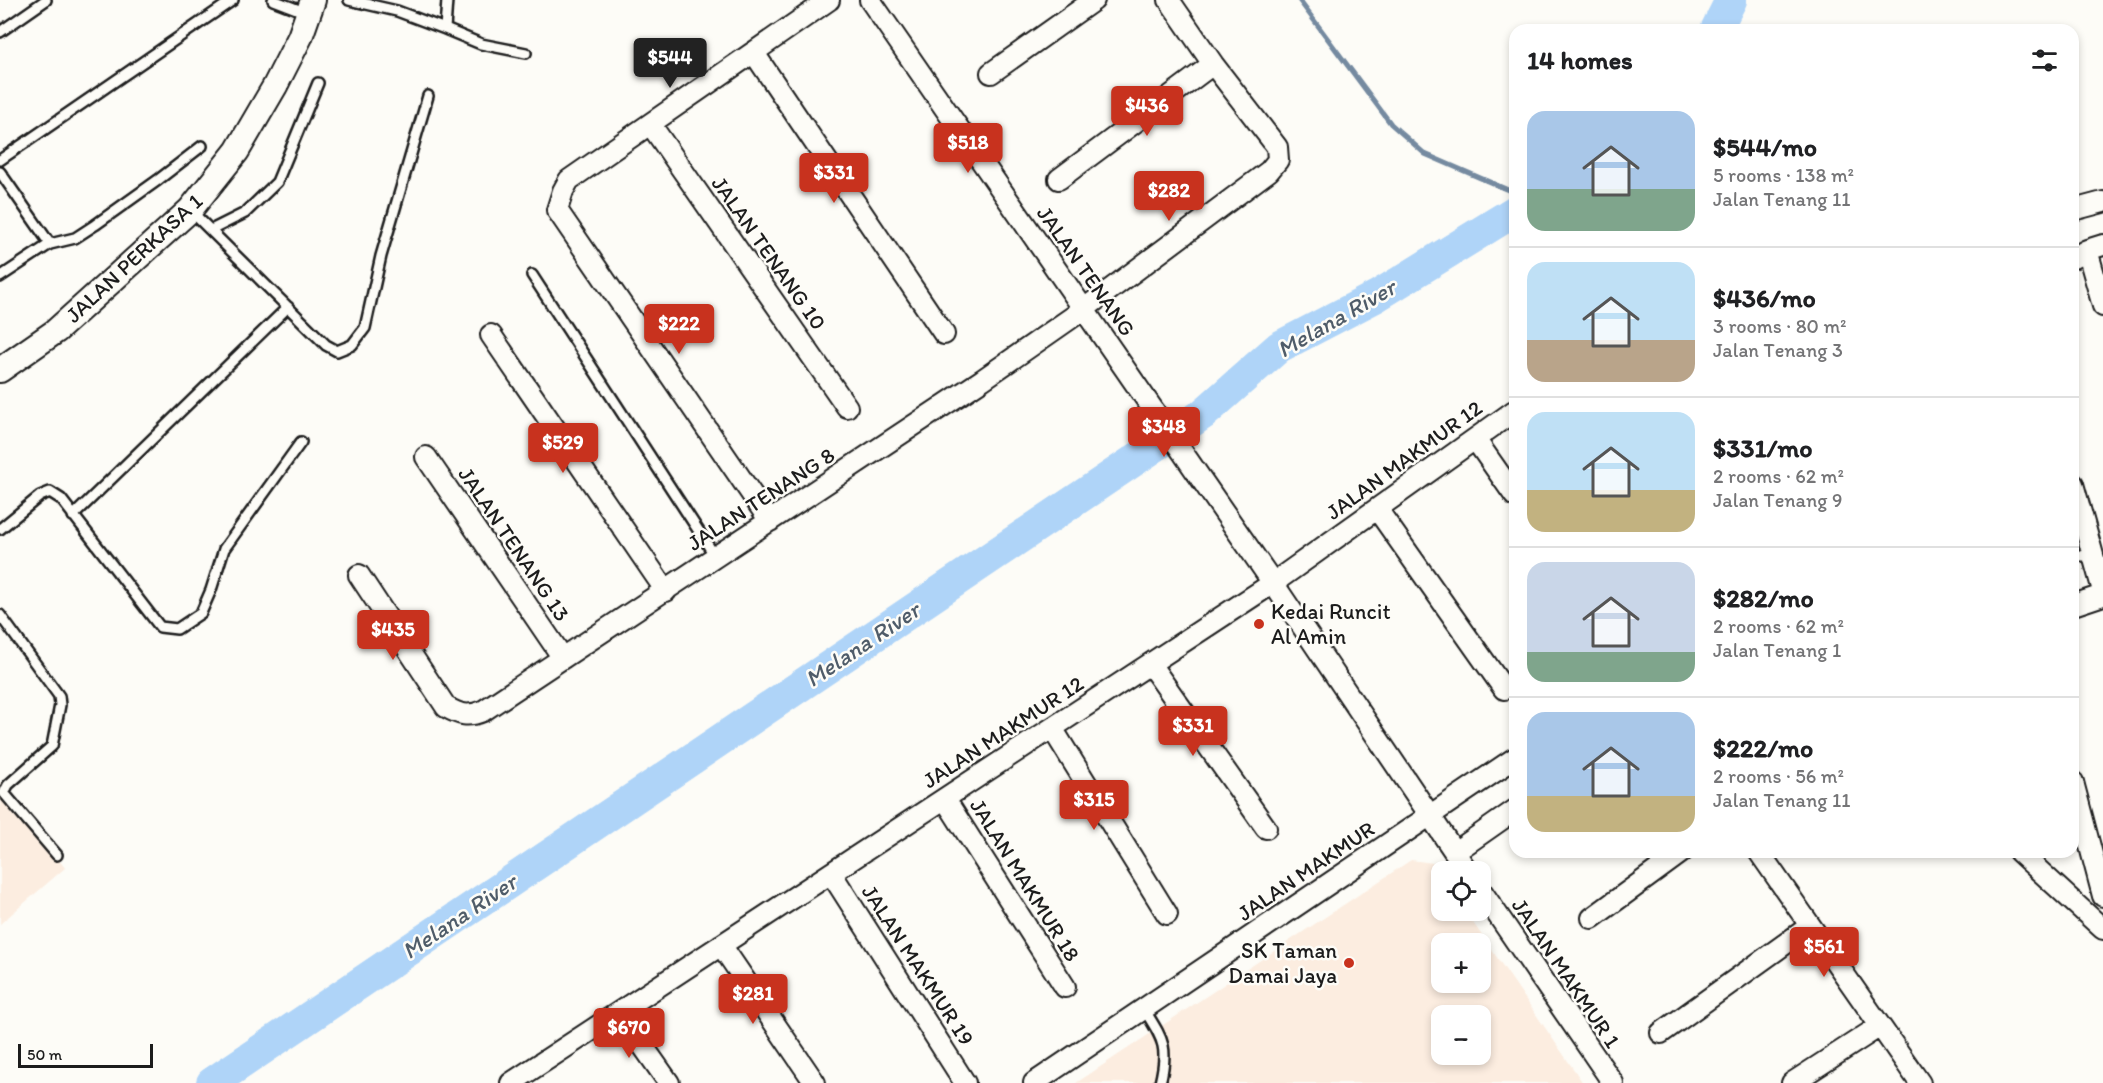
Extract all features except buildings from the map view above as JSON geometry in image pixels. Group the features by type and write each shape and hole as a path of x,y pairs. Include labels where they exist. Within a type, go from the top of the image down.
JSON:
{"street":[{"path":"770,521 557,210 569,180 830,0"},
{"name":"JALAN TENANG","path":"870,0 1268,576 1430,816"},
{"path":"991,73 1094,0"},
{"path":"1059,179 1213,64 1168,0"},
{"name":"JALAN PERKASA 1","path":"0,370 56,331 190,210 237,151 300,38 310,7"},
{"path":"754,53 945,334"},
{"name":"JALAN TENANG 8","path":"360,575 446,707 458,714 470,716 483,711 917,424 1084,309 1269,171 1278,160 1277,147 1213,64"},
{"name":"JALAN TENANG 10","path":"651,125 847,407"},
{"path":"2079,208 2103,202"},
{"path":"2088,251 2103,306"},
{"path":"491,335 666,591"},
{"name":"JALAN MAKMUR 12","path":"517,1081 1150,664 1268,576 1377,509 1509,415"},
{"path":"1475,439 1509,487"},
{"name":"JALAN TENANG 13","path":"426,457 563,657"},
{"path":"2079,506 2103,593 2079,603"},
{"path":"1377,509 1504,689"},
{"path":"1150,664 1266,828"},
{"path":"1052,728 1167,914"},
{"name":"JALAN MAKMUR","path":"1034,1083 1509,762"},
{"name":"JALAN MAKMUR 18","path":"945,799 1065,987"},
{"path":"1455,852 1509,814"},
{"path":"1430,816 1461,861"},
{"path":"2079,816 2103,896"},
{"path":"1592,918 1674,858"},
{"path":"1763,858 1920,1083"},
{"path":"2026,858 2103,929"},
{"name":"JALAN MAKMUR 19","path":"831,873 965,1083"},
{"name":"JALAN MAKMUR 1","path":"1491,905 1613,1083"},
{"path":"1660,1033 1810,926"},
{"path":"721,945 815,1083"},
{"path":"619,1012 669,1083"},
{"path":"1792,1083 1880,1026"}],"lane":[{"path":"0,32 46,0"},
{"path":"0,160 233,0"},
{"path":"273,0 310,7"},
{"path":"349,0 397,11 481,44 526,53"},
{"path":"397,11 399,0"},
{"path":"445,29 447,0"},
{"path":"211,230 244,213 277,182 318,83"},
{"path":"190,210 326,345 337,351 352,345 365,328 381,256 428,96"},
{"path":"0,277 50,244 75,238 202,146"},
{"path":"0,172 50,244"},
{"path":"532,275 715,556"},
{"path":"73,516 288,307"},
{"path":"0,529 39,496 50,492 61,500 160,627 177,629 201,613 224,549 301,442"},
{"path":"2079,556 2093,556"},
{"path":"0,615 59,696 59,715 52,746 8,785 4,793 57,855"},
{"path":"1144,1009 1162,1038 1165,1062 1160,1083"}],"shaded area":[{"path":"0,782 65,868 0,924"},
{"name":"SK Taman Damai Jaya","path":"1411,860 1431,863 1431,921 1472,921 1480,933 1431,933 1431,993 1491,993 1491,949 1583,1083 1076,1083"}],"waterway":[{"path":"1299,0 1391,124 1425,154 1509,190"},
{"name":"Melana River","path":"1719,24 1731,0"},
{"name":"Melana River","path":"212,1083 1203,414 1279,347 1377,296 1509,215"}],"place":[{"name":"Kedai Runcit Al Amin","path":"1259,624"},
{"name":"SK Taman Damai Jaya","path":"1349,963"}]}
